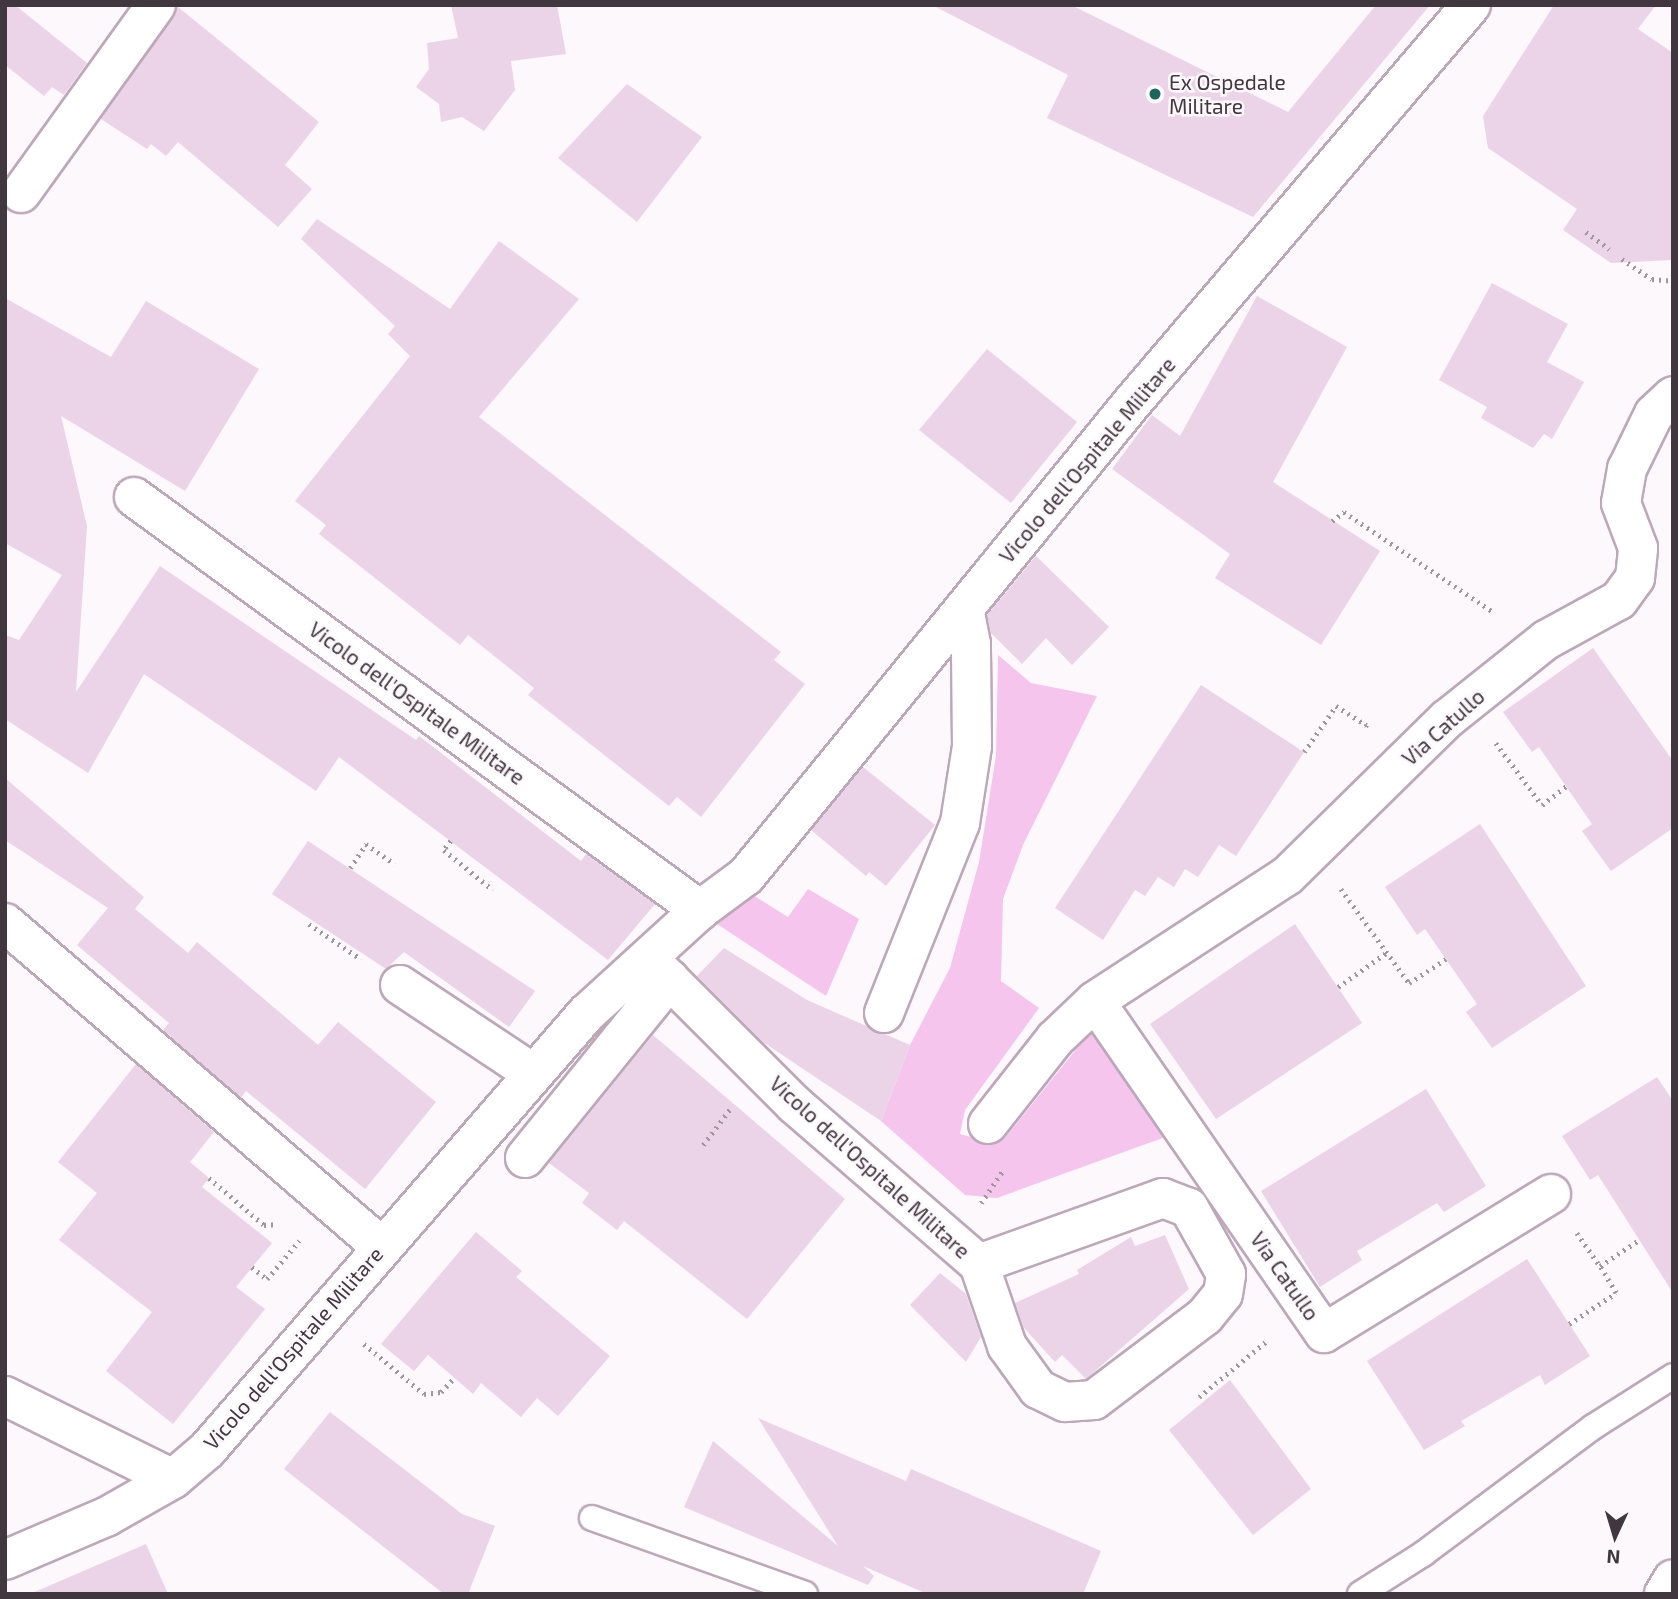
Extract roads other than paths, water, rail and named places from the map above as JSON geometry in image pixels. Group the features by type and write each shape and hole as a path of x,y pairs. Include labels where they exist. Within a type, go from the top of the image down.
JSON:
{"street":[{"path":"22,194 156,5"},
{"name":"Vicolo dell'Ospitale Militare","path":"5,1560 106,1517 173,1479 207,1450 531,1072 586,1014 660,969 700,910 746,876 964,609 1471,5"},
{"name":"Via Catullo","path":"988,1125 1055,1039 1095,1001 1287,876 1467,704 1546,640 1619,600 1635,578 1638,548 1622,503 1627,468 1654,414 1673,396"},
{"name":"Vicolo dell'Ospitale Militare","path":"134,497 700,910"},
{"path":"884,1013 960,823 972,746 971,644 964,609"},
{"path":"5,923 380,1246"},
{"path":"525,1158 660,969"},
{"name":"Vicolo dell'Ospitale Militare","path":"660,969 794,1104 979,1264 1007,1346 1038,1389 1065,1402 1094,1400 1205,1316 1223,1294 1226,1273 1189,1208 1163,1198 979,1264"},
{"path":"400,985 531,1072"},
{"name":"Via Catullo","path":"1095,1001 1324,1333 1551,1194"},
{"path":"5,1396 173,1479"},
{"path":"1664,1594 1673,1579"}],"lane":[{"path":"1360,1594 1468,1522 1593,1427 1673,1376"},
{"path":"592,1518 805,1594"}],"place":[{"name":"Ex Ospedale Militare","path":"1155,94"}]}
